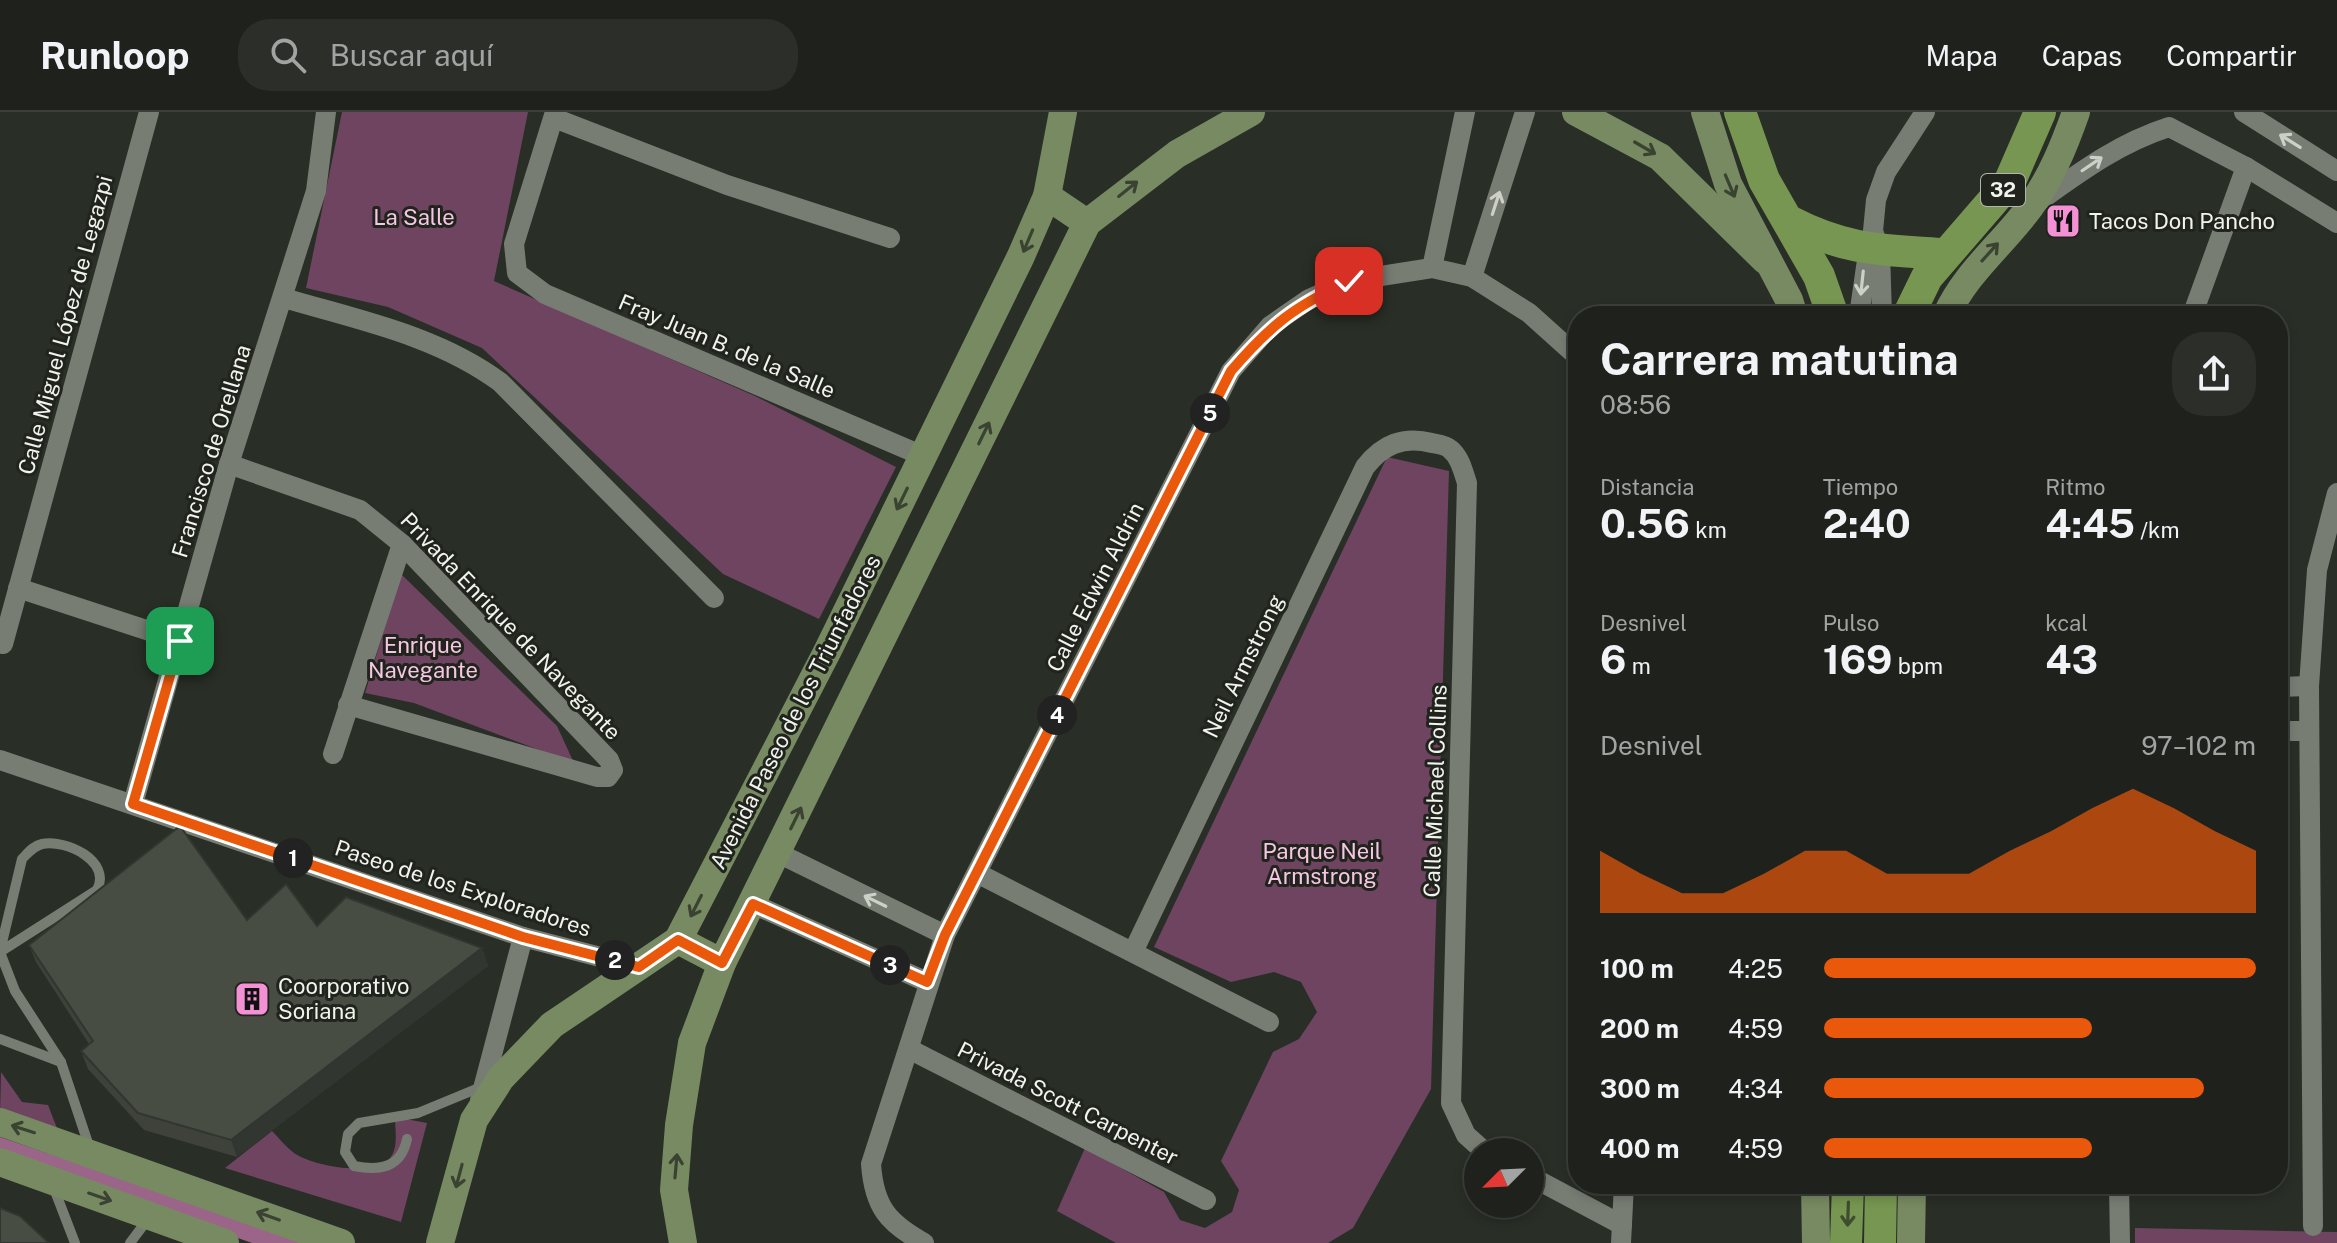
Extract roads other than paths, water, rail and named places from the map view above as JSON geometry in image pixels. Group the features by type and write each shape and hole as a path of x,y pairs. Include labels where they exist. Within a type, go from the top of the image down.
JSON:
{"main road":[{"path":"1740,112 1764,180 1819,276 1830,306"},
{"name":"32","path":"1913,306 1927,277 1944,254 2010,181 2040,112"},
{"path":"1789,221 1822,238 1944,254"},
{"path":"1846,1243 1848,1194"},
{"path":"1880,1243 1881,1194"}],"street":[{"name":"Calle Miguel López de Legazpi","path":"3,644 149,112"},
{"name":"Francisco de Orellana","path":"133,804 229,464 316,191 326,112"},
{"name":"Avenida Paseo de los Triunfadores","path":"440,1243 474,1120 501,1078 552,1025 678,940 828,650 1021,256 1047,196 1063,112"},
{"name":"Avenida Paseo de los Triunfadores","path":"683,1243 674,1190 679,1125 692,1043 722,963 1087,223 1134,183 1177,154 1251,112"},
{"path":"1432,268 1465,112"},
{"path":"1525,112 1462,275 1529,313 1568,348"},
{"path":"1576,112 1600,122 1660,157 1765,260"},
{"path":"1705,112 1728,184 1791,306"},
{"path":"1861,306 1880,185 1925,112"},
{"path":"1952,306 1972,272 2028,209 2063,150 2076,112"},
{"path":"2244,112 2337,171"},
{"path":"554,115 727,185 890,238"},
{"name":"Fray Juan B. de la Salle","path":"554,115 514,244 517,273 545,294 923,456"},
{"path":"2028,209 2100,158 2167,120 2337,223"},
{"path":"2196,306 2246,167"},
{"path":"1047,196 1087,223"},
{"path":"1873,244 1881,306"},
{"name":"Calle Edwin Aldrin","path":"924,1243 898,1228 877,1199 871,1164 909,1049 927,982 945,935 1231,371 1270,326 1309,299 1349,281 1432,268 1462,275"},
{"path":"284,298 437,344 470,360 500,382 714,598"},
{"name":"Neil Armstrong","path":"1134,950 1365,467 1377,451 1392,443 1427,442"},
{"name":"Calle Michael Collins","path":"1427,442 1449,447 1460,462 1467,483 1451,1103 1469,1138"},
{"name":"Privada Enrique de Navegante","path":"229,464 360,510 402,544 609,760 613,770 608,777 348,705"},
{"path":"2313,1226 2309,686 2317,570 2337,493"},
{"path":"333,754 402,544"},
{"path":"18,588 180,641"},
{"path":"2288,687 2309,686"},
{"path":"2288,731 2308,731"},
{"name":"Paseo de los Exploradores","path":"0,760 523,937 639,967"},
{"path":"778,853 945,935"},
{"path":"977,873 1134,950 1269,1022"},
{"path":"753,904 927,982"},
{"path":"474,1120 523,937"},
{"path":"678,940 722,963"},
{"name":"Privada Scott Carpenter","path":"909,1049 1206,1200"},
{"path":"0,1122 90,1151 341,1243"},
{"path":"0,1162 225,1243"},
{"path":"1544,1185 1622,1234 1624,1194"},
{"path":"1815,1194 1816,1243"},
{"path":"1911,1243 1912,1194"},
{"path":"2119,1194 2120,1243"}],"lane":[{"path":"0,952 97,890 102,880 102,869 93,859 56,845 43,844 33,848 22,859 0,952 15,991 61,1062 90,1151"},
{"path":"0,1039 61,1062"},
{"path":"407,1139 404,1154 391,1165 377,1170 354,1166 345,1152 348,1134 359,1123 418,1113 483,1086"},
{"path":"52,1180 64,1223 75,1243"},
{"path":"130,1243 151,1215"}],"place":[{"name":"Tacos Don Pancho","path":"2063,221"},
{"name":"Coorporativo Soriana","path":"252,999"}],"park label":[{"name":"La Salle","path":"414,217"},
{"name":"Enrique Navegante","path":"423,658"},
{"name":"Parque Neil Armstrong","path":"1322,864"}]}
